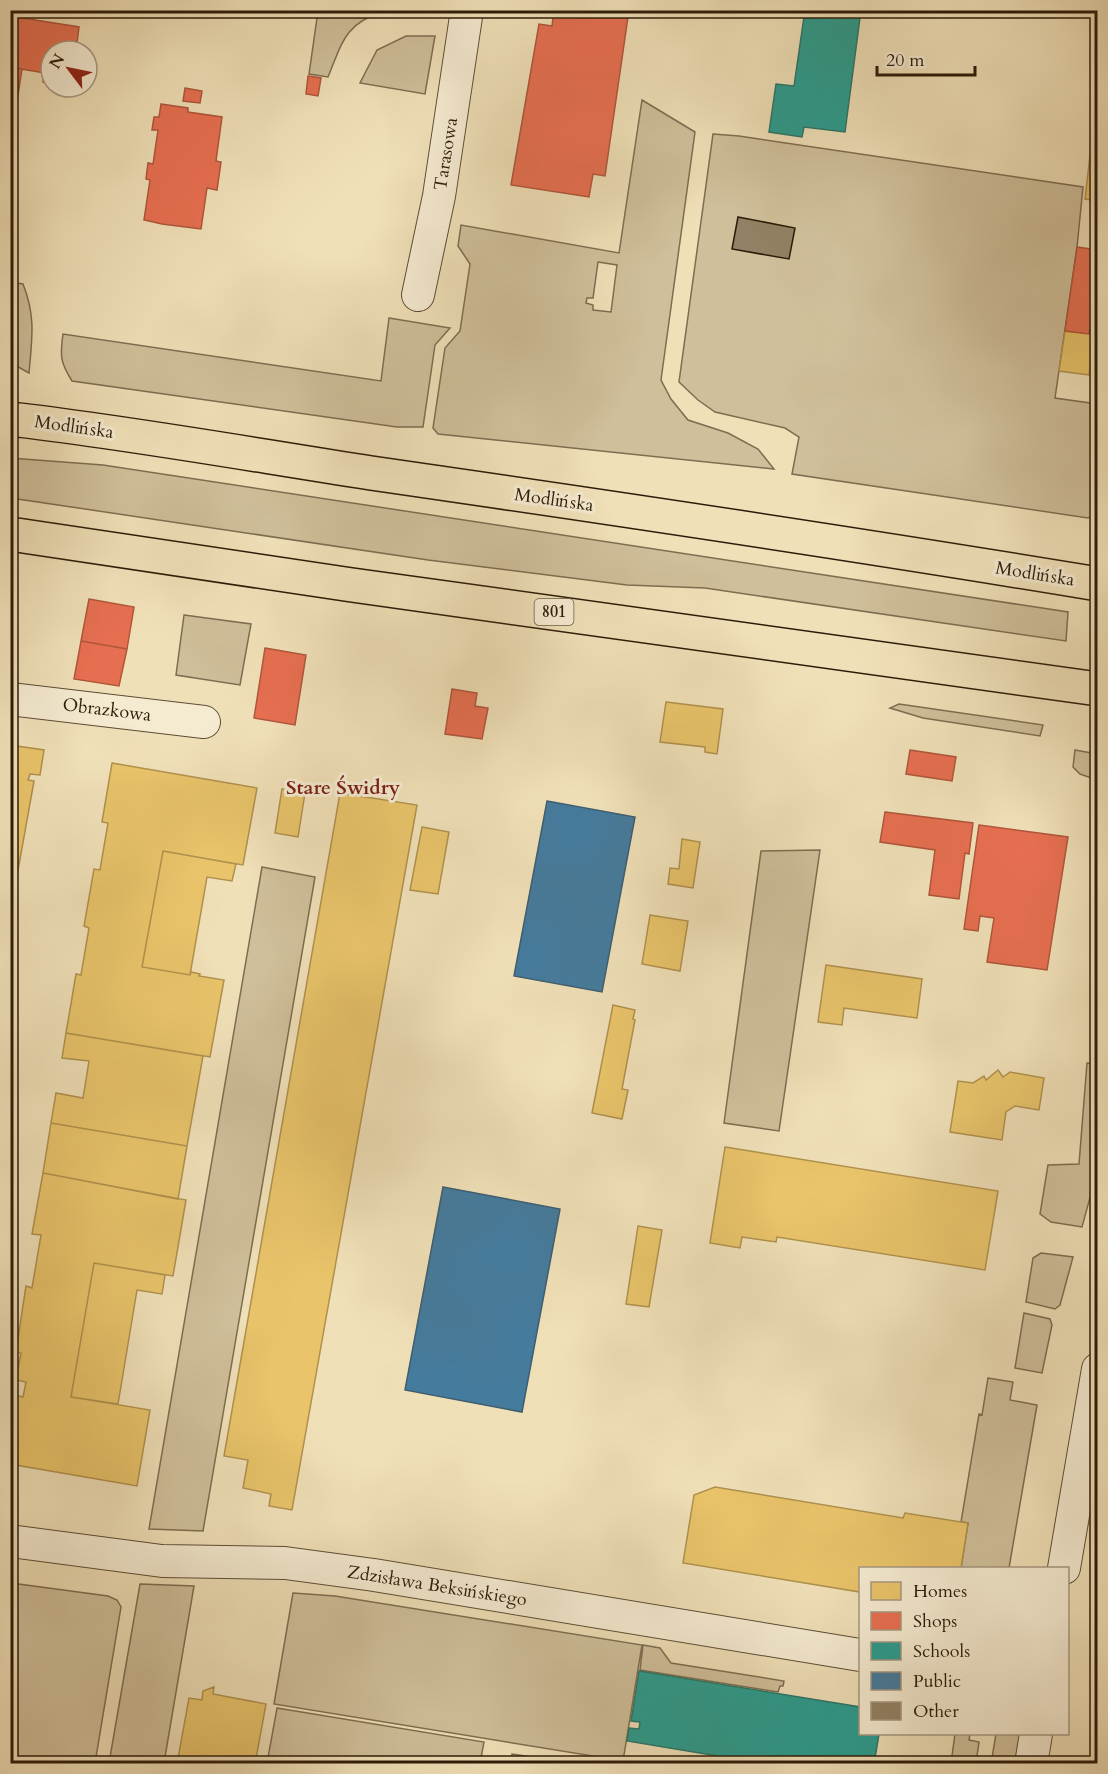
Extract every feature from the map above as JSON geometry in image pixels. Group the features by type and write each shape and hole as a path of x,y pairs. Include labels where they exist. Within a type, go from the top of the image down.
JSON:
{"main road":[{"name":"Modlińska","path":"13,419 775,532 1098,584"},
{"name":"801","path":"10,534 1098,689"}],"street":[{"name":"Tarasowa","path":"418,295 439,196 467,10"},
{"name":"Obrazkowa","path":"10,699 204,722"},
{"path":"1064,1567 1098,1368"},
{"name":"Zdzisława Beksińskiego","path":"10,1540 162,1562 285,1563 374,1575 859,1655"},
{"path":"1031,1764 1036,1735"}],"shaded area":[{"path":"318,11 383,11 370,16 352,29 342,44 328,77 309,74"},
{"path":"406,36 435,36 425,94 360,83 377,50"},
{"path":"642,100 695,132 661,380 671,399 688,420 728,433 758,449 774,469 438,434 433,428 445,348 460,331 470,264 458,246 461,225 619,253","holes":["598,262 617,265 611,312 593,310 593,305 586,303 587,298 593,298"]},
{"path":"713,134 1083,187 1077,247 1055,398 1097,404 1097,514 1088,518 792,474 799,437 785,428 715,412 679,382"},
{"path":"10,282 23,284 30,307 32,328 29,373 11,363"},
{"path":"389,318 450,328 435,345 423,427 397,427 72,381 62,359 63,334 381,381"},
{"path":"10,458 103,465 1068,612 1066,641 705,588 627,585 428,560 11,498"},
{"path":"184,615 251,624 240,685 176,675"},
{"path":"899,704 1043,725 1040,736 923,718 890,708"},
{"path":"1075,750 1097,754 1097,780 1080,774 1073,767"},
{"path":"820,850 779,1131 724,1123 761,851"},
{"path":"262,867 315,877 203,1531 149,1529"},
{"path":"1087,1063 1097,1064 1097,1172 1082,1227 1051,1222 1040,1214 1048,1165 1079,1164"},
{"path":"1041,1253 1073,1257 1060,1305 1055,1309 1026,1302 1033,1258"},
{"path":"1024,1313 1050,1319 1052,1325 1042,1373 1015,1368"},
{"path":"988,1378 1013,1382 1010,1400 1037,1405 1009,1567 961,1567 968,1523 961,1522 979,1414 982,1415"},
{"path":"11,1583 108,1596 117,1600 121,1607 95,1763 11,1763"},
{"path":"140,1584 194,1586 164,1763 109,1763"},
{"path":"293,1593 335,1596 642,1645 623,1761 274,1704"},
{"path":"643,1645 660,1648 671,1663 784,1681 783,1686 780,1686 778,1692 640,1670"},
{"path":"277,1708 484,1742 480,1763 267,1763"},
{"path":"955,1735 970,1735 969,1740 979,1742 976,1763 951,1763"},
{"path":"996,1735 1021,1735 1016,1763 991,1764"},
{"path":"512,1754 572,1763 511,1763"}],"building: Homes":[{"path":"1095,112 1098,112 1098,201 1085,199"},
{"path":"1065,331 1095,334 1089,375 1059,371"},
{"path":"666,702 723,709 717,754 705,752 705,747 660,742"},
{"path":"10,745 44,750 40,775 30,774 28,780 34,781 17,876 10,875"},
{"path":"112,763 257,788 243,865 163,851 142,967 190,975 191,972 200,974 199,976 224,980 210,1057 66,1033 76,974 81,975 89,928 84,926 94,869 100,870 108,823 102,822"},
{"path":"282,789 305,793 298,837 275,833"},
{"path":"340,793 417,805 292,1510 269,1506 271,1494 243,1488 248,1460 224,1456"},
{"path":"422,827 449,832 438,894 410,890"},
{"path":"682,839 700,842 693,888 668,884 670,868 679,869"},
{"path":"163,851 236,864 232,881 207,877 190,975 142,967"},
{"path":"650,915 688,921 680,971 642,964"},
{"path":"826,965 922,979 917,1018 844,1008 842,1025 818,1022"},
{"path":"613,1005 635,1010 622,1089 628,1090 622,1119 592,1113"},
{"path":"66,1033 203,1056 187,1146 51,1123 56,1093 83,1098 89,1061 62,1058"},
{"path":"998,1070 1003,1077 1010,1072 1044,1078 1039,1110 1015,1106 1006,1112 1002,1140 950,1132 958,1081 973,1083 984,1076 986,1080"},
{"path":"51,1123 187,1146 178,1199 43,1173"},
{"path":"725,1147 998,1191 985,1270 777,1237 776,1242 742,1237 740,1248 710,1243"},
{"path":"43,1173 186,1200 173,1276 94,1263 71,1397 150,1410 137,1486 10,1464 10,1405 12,1405 14,1395 23,1397 26,1382 16,1380 21,1353 16,1352 26,1286 32,1288 41,1235 32,1234"},
{"path":"638,1226 662,1230 649,1307 626,1304"},
{"path":"94,1263 165,1275 162,1294 137,1290 118,1404 71,1397"},
{"path":"715,1487 903,1518 905,1513 968,1523 961,1567 859,1567 859,1592 683,1563 694,1495"},
{"path":"214,1687 213,1694 266,1704 255,1764 177,1764 189,1698 202,1700 203,1691"}],"building: Shops":[{"path":"554,10 629,10 605,176 593,174 589,197 511,185 539,24 552,26"},
{"path":"10,16 79,27 78,39 39,39 39,72 10,67"},
{"path":"10,67 22,69 10,147"},
{"path":"308,76 321,78 318,96 306,94"},
{"path":"185,88 202,91 200,103 183,101"},
{"path":"161,104 188,108 188,112 222,117 216,161 221,162 217,190 207,188 201,229 144,220 150,180 146,179 148,163 153,164 158,130 152,130 154,117 159,117"},
{"path":"1077,247 1098,250 1098,273 1089,334 1065,331"},
{"path":"89,599 134,607 127,649 81,641"},
{"path":"81,641 127,649 119,686 74,679"},
{"path":"265,648 306,655 295,725 254,718"},
{"path":"452,689 477,693 475,706 488,708 482,739 445,734"},
{"path":"910,750 956,757 952,781 906,774"},
{"path":"885,812 973,823 969,854 965,853 959,899 929,895 935,850 880,842"},
{"path":"979,825 1068,837 1047,970 987,962 994,918 980,916 978,931 964,929"}],"building: Schools":[{"path":"805,10 861,10 845,132 804,127 802,137 769,132 776,84 794,86"},
{"path":"639,1671 859,1707 859,1735 879,1735 874,1764 765,1764 627,1741 629,1728 639,1729 640,1722 631,1721"}],"building: Public":[{"path":"547,801 635,817 602,992 514,976"},
{"path":"443,1187 560,1209 522,1412 405,1390"}],"building: Other":[{"path":"738,217 795,228 789,259 732,249"}],"district":[{"name":"Stare Świdry","path":"343,787"}]}
